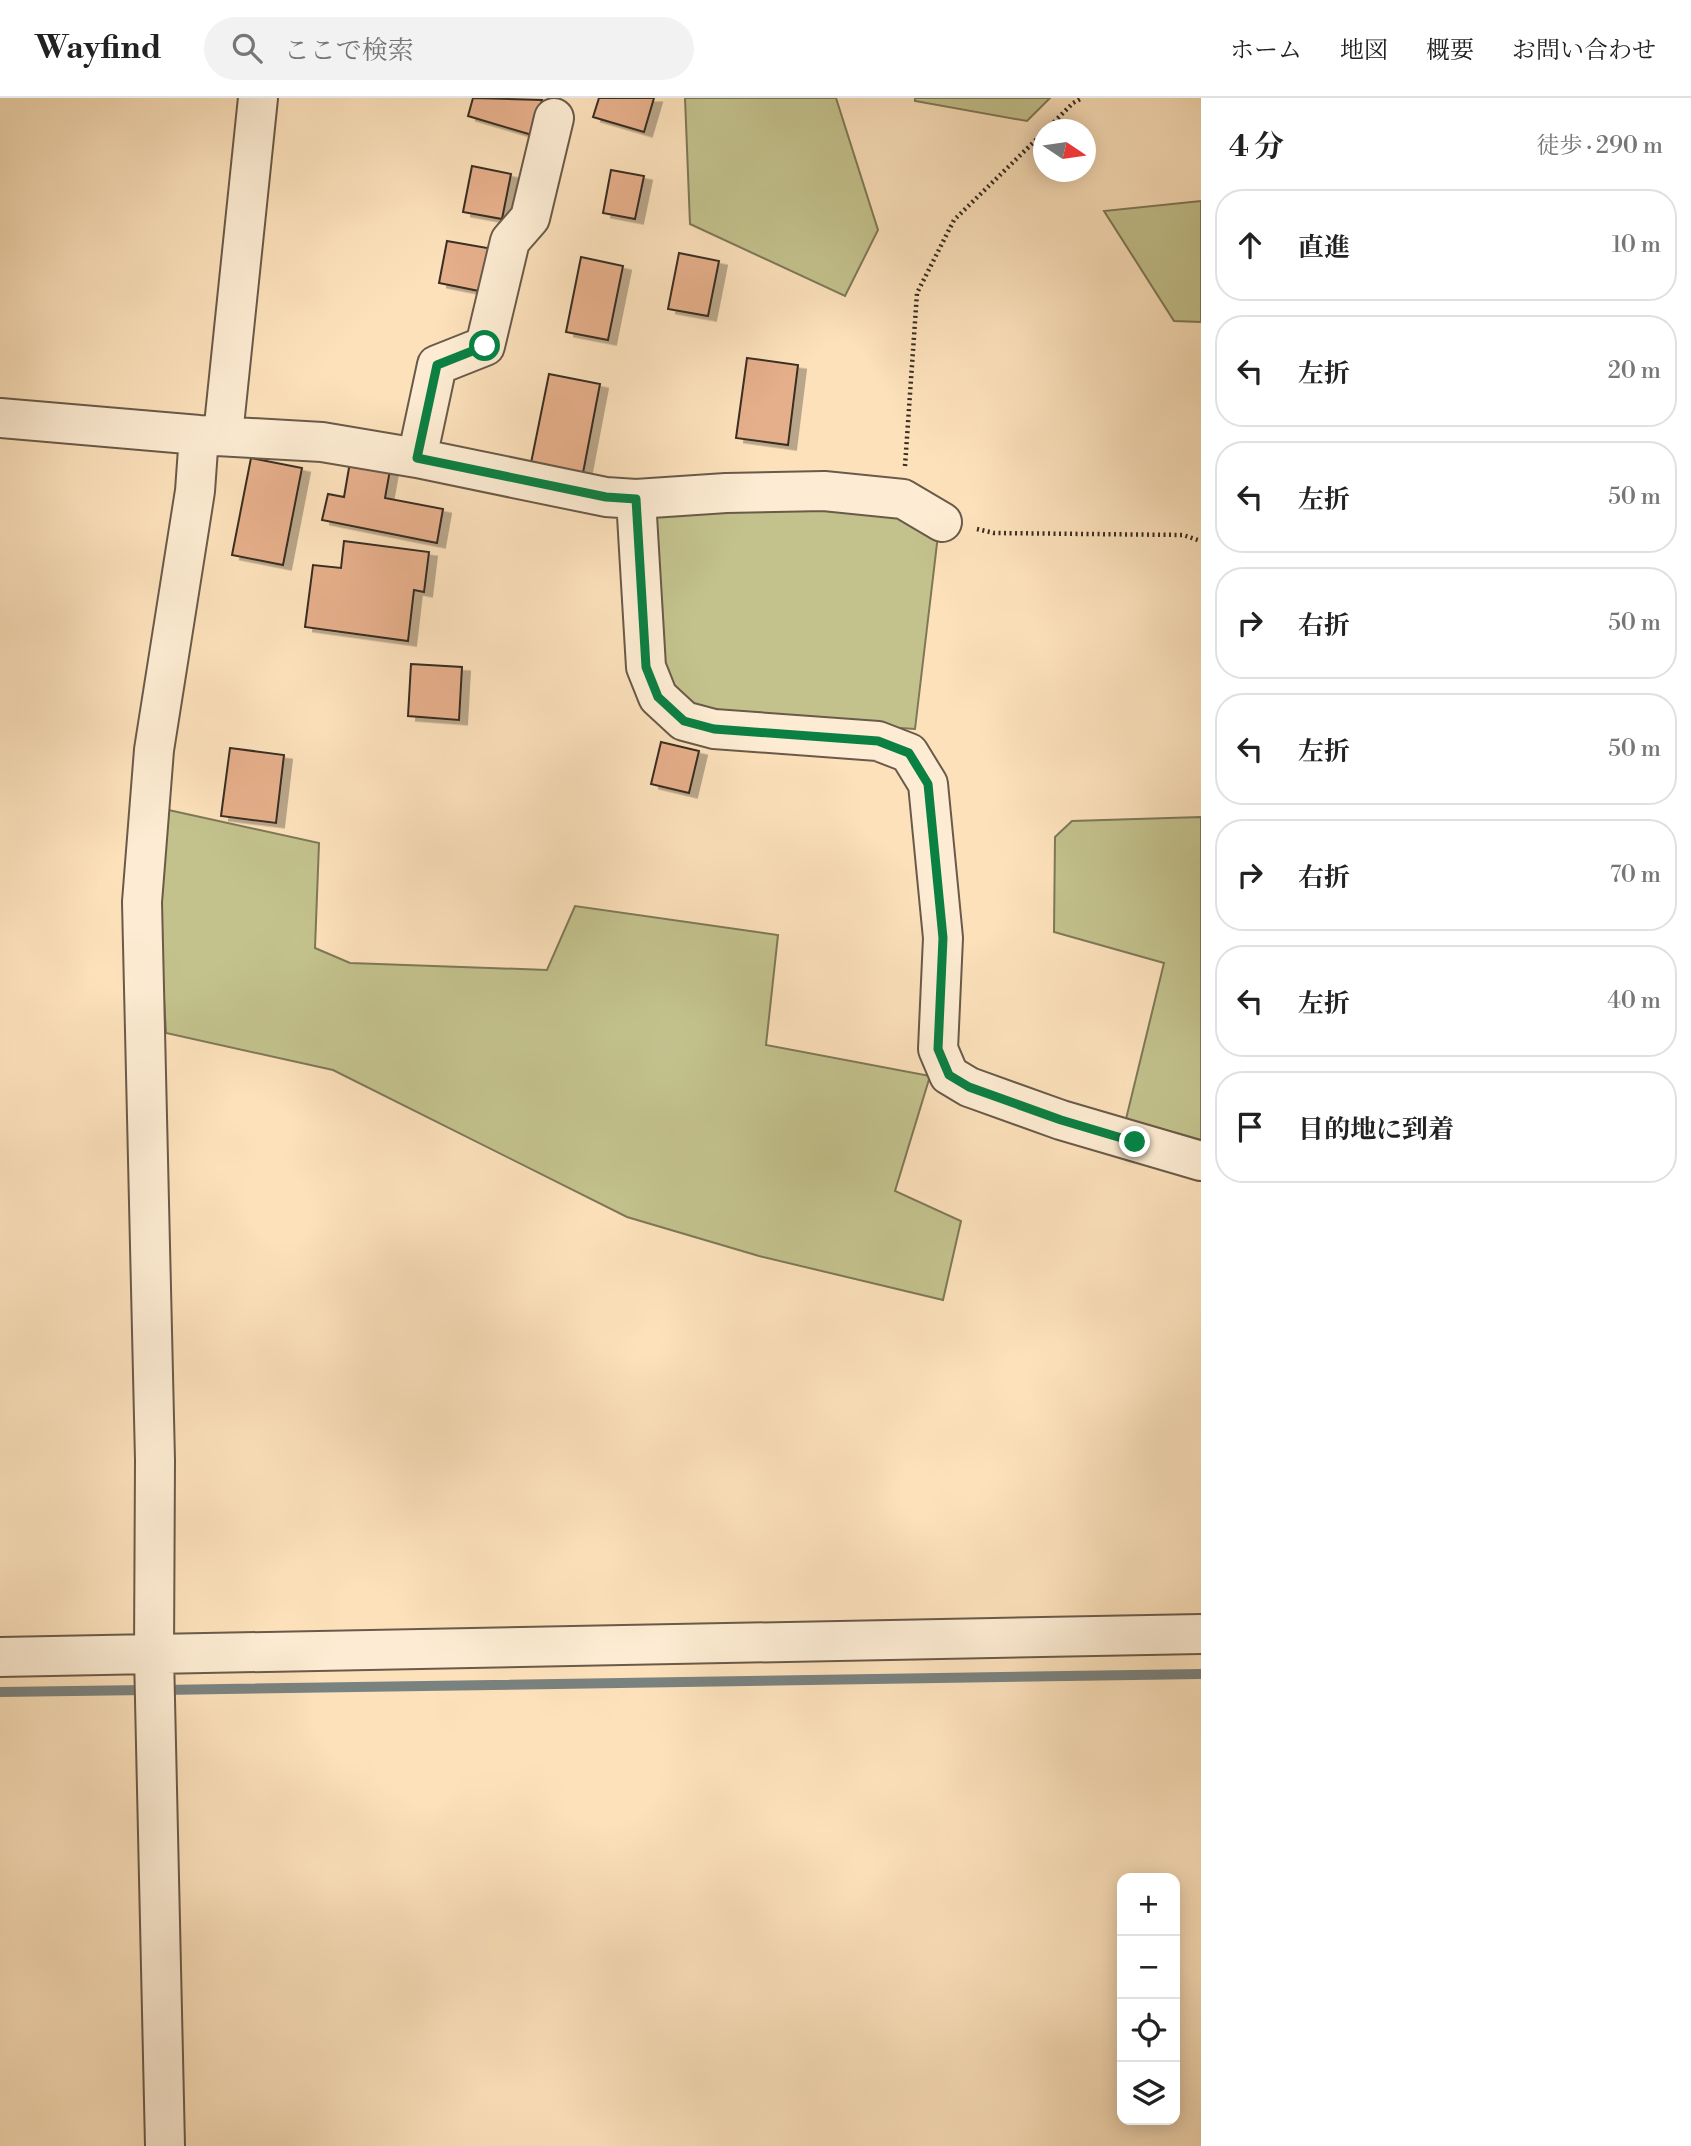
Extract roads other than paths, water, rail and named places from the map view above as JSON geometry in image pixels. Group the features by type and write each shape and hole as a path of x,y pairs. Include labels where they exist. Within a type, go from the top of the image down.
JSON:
{"street":[{"path":"165,2146 154,1655 155,1460 142,902 153,750 195,491 211,435 258,98"},
{"path":"417,458 437,365 485,346 510,241 530,218 554,118"},
{"path":"0,418 322,442 417,458 606,497 636,499 726,493 824,491 903,499 942,522"},
{"path":"636,499 646,667 658,697 684,721 714,729 878,741 909,753 928,784 943,938 938,1049 949,1075 969,1087 1061,1120 1201,1161"},
{"path":"0,1657 1201,1634"}],"waterway":[{"path":"162,1690 1201,1674"},
{"path":"0,1692 147,1690"}]}
